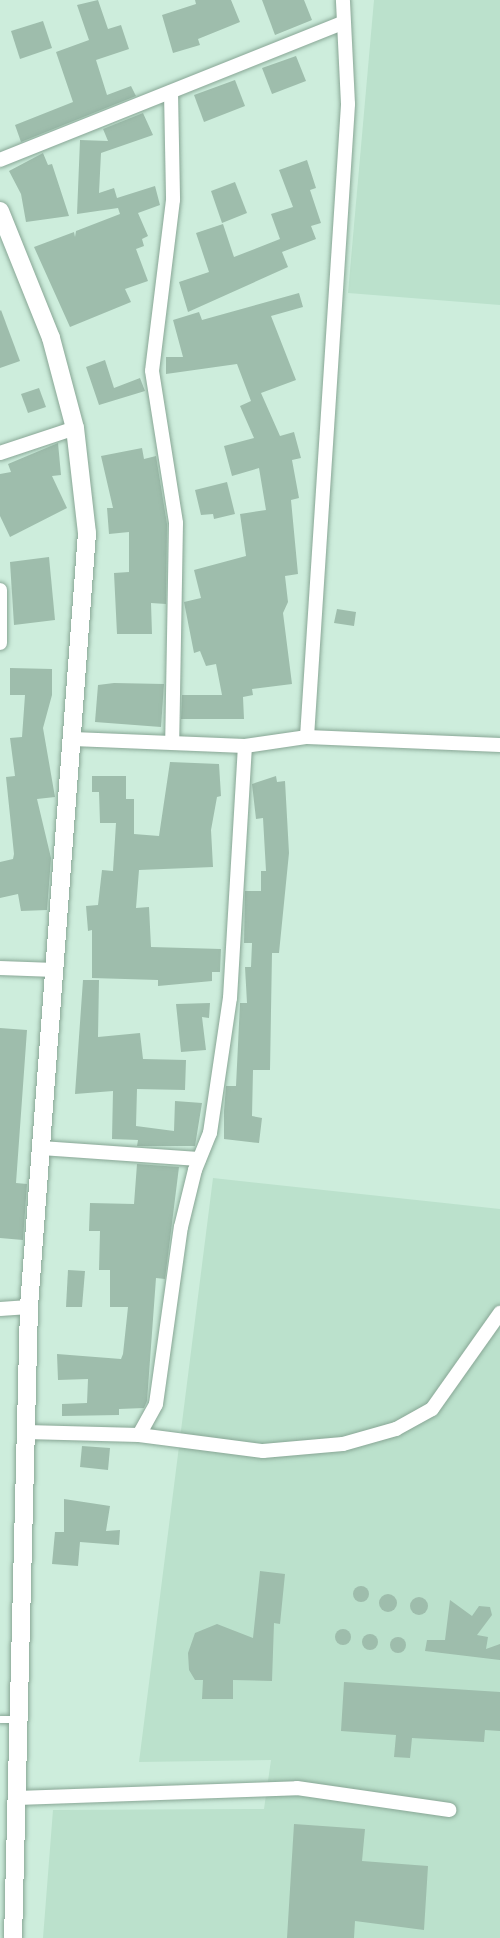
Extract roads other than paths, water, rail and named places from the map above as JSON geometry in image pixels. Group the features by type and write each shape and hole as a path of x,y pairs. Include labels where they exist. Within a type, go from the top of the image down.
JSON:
{"street":[{"path":"307,737 348,104 343,0"},
{"path":"0,160 343,23"},
{"path":"171,92 173,200 152,371 176,523 172,743"},
{"path":"0,211 51,338 75,428 87,533 29,1306 13,1938"},
{"path":"0,453 75,428"},
{"path":"0,590 0,643"},
{"path":"73,740 245,746 307,737 500,745"},
{"path":"139,1435 156,1404 181,1227 199,1159 210,1133 230,998 245,746"},
{"path":"0,968 55,970"},
{"path":"41,1148 199,1159"},
{"path":"0,1309 29,1306"},
{"path":"26,1432 139,1435 263,1451 343,1444 396,1430 432,1409 500,1313"},
{"path":"17,1798 297,1788 449,1810"}],"lane":[{"path":"0,1719 19,1718"}]}
